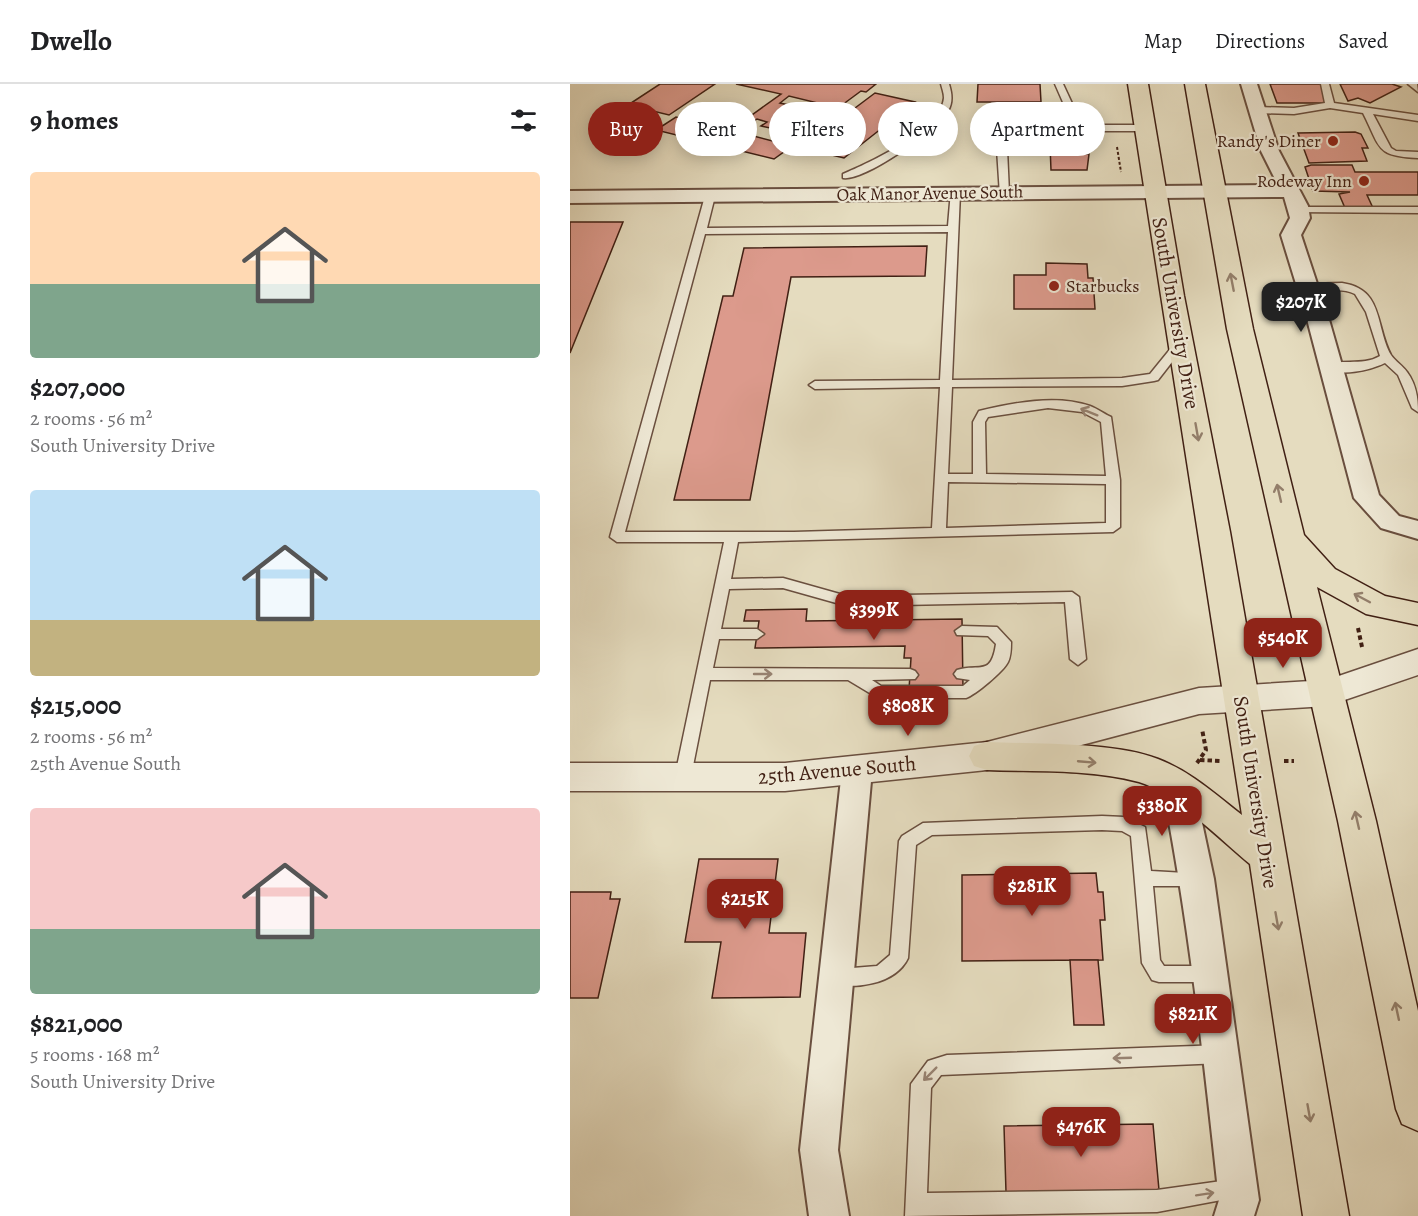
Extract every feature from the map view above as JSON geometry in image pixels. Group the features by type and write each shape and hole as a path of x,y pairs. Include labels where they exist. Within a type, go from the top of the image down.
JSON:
{"main road":[{"name":"South University Drive","path":"1138,84 1180,344 1215,532 1324,1199"},
{"path":"1189,87 1215,191 1240,329 1327,693 1418,1109"},
{"path":"1290,537 1324,577 1377,606 1418,614"},
{"path":"987,756 1089,761 1146,769 1191,770 1266,855"},
{"path":"1324,1199 1352,1216"}],"street":[{"path":"1249,84 1270,151 1294,200 1300,218 1291,235 1331,366 1367,498 1390,522 1418,530"},
{"name":"Oak Manor Avenue South","path":"570,197 1215,191 1294,200"},
{"name":"25th Avenue South","path":"570,777 784,777 987,756 1198,701 1327,693 1391,673 1418,661"},
{"path":"829,1216 819,1150 835,976 858,770"},
{"path":"1191,770 1197,879 1222,1054 1236,1203"}],"lane":[{"path":"846,176 871,167 906,147 943,111 948,99 945,84"},
{"path":"1059,84 1067,102"},
{"path":"1325,84 1330,105"},
{"path":"1412,84 1418,89"},
{"path":"1257,110 1294,111 1330,105 1418,118"},
{"path":"1366,109 1387,150 1394,154 1418,156"},
{"path":"1105,128 1145,128"},
{"path":"1002,156 1004,193"},
{"path":"939,531 955,193"},
{"path":"710,196 617,537 732,538 1113,527 1113,480 1107,420 1085,409 1048,405 1002,409 983,414 979,423 980,478"},
{"path":"1294,200 1418,210"},
{"path":"702,231 953,229"},
{"path":"1308,287 1345,287 1359,292 1366,300 1386,357 1403,374 1418,408"},
{"path":"815,385 1122,382 1154,377 1180,344"},
{"path":"1331,366 1363,367 1377,364 1386,357"},
{"path":"940,478 1113,480"},
{"path":"683,776 732,538"},
{"path":"722,584 783,583 847,601 1072,597 1078,659"},
{"path":"851,675 878,692 966,692 1001,661 1004,642 992,631 962,631"},
{"path":"712,634 757,634"},
{"path":"705,674 910,675"},
{"path":"963,674 987,674"},
{"path":"835,976 873,975 889,971 899,958 908,841 929,828 1102,823 1124,824 1138,832 1151,963 1159,974 1209,974"},
{"path":"1144,878 1197,879"},
{"path":"1222,1054 947,1064 935,1068 921,1084 916,1210 1157,1202 1236,1203"}],"path":[{"path":"1191,770 1206,750 1202,724"},
{"path":"1284,760 1294,761"},
{"path":"1191,770 1224,761"}],"building":[{"path":"660,84 715,84 688,102 675,102 675,111 669,115 663,114 663,102 633,102"},
{"path":"736,84 876,84 846,102 814,102 789,96 781,102 770,102 781,94"},
{"path":"978,84 1040,84 1041,102 977,102"},
{"path":"1270,84 1321,84 1329,103 1277,103"},
{"path":"1340,84 1392,84 1401,87 1370,103 1358,98 1348,101"},
{"path":"875,93 915,102 878,102 878,131 866,141 866,102 863,102"},
{"path":"769,103 769,128 761,126 767,122 757,119 757,111"},
{"path":"675,118 675,135 663,132 663,125"},
{"name":"Randy's Diner","path":"1355,132 1361,134 1368,148 1362,148 1367,161 1309,163 1298,133"},
{"path":"757,137 769,140 769,156 778,156 774,159 757,155"},
{"path":"1050,156 1089,156 1087,170 1051,170"},
{"name":"Rodeway Inn","path":"1352,165 1355,172 1418,172 1418,195 1367,195 1373,208 1345,208 1339,194 1350,192 1313,191 1305,167"},
{"path":"570,222 623,222 570,353"},
{"path":"927,246 925,276 791,277 750,500 674,500 723,296 733,296 744,248"},
{"name":"Starbucks","path":"1046,263 1087,264 1088,278 1093,278 1095,309 1014,309 1014,275 1046,275"},
{"path":"807,609 806,621 962,619 963,689 909,690 911,658 904,658 905,646 755,648 759,621 744,621 746,610"},
{"path":"699,859 778,859 769,933 806,933 800,997 712,998 721,942 685,942"},
{"path":"1096,873 1098,892 1103,892 1105,920 1100,920 1103,960 962,961 962,875"},
{"path":"570,892 611,892 610,899 620,899 598,998 570,998"},
{"path":"1070,960 1098,960 1104,1025 1074,1025"},
{"path":"1153,1124 1159,1190 1006,1192 1004,1126"}],"place":[{"name":"Randy's Diner","path":"1333,141"},
{"name":"Rodeway Inn","path":"1364,181"},
{"name":"Starbucks","path":"1054,286"}]}
